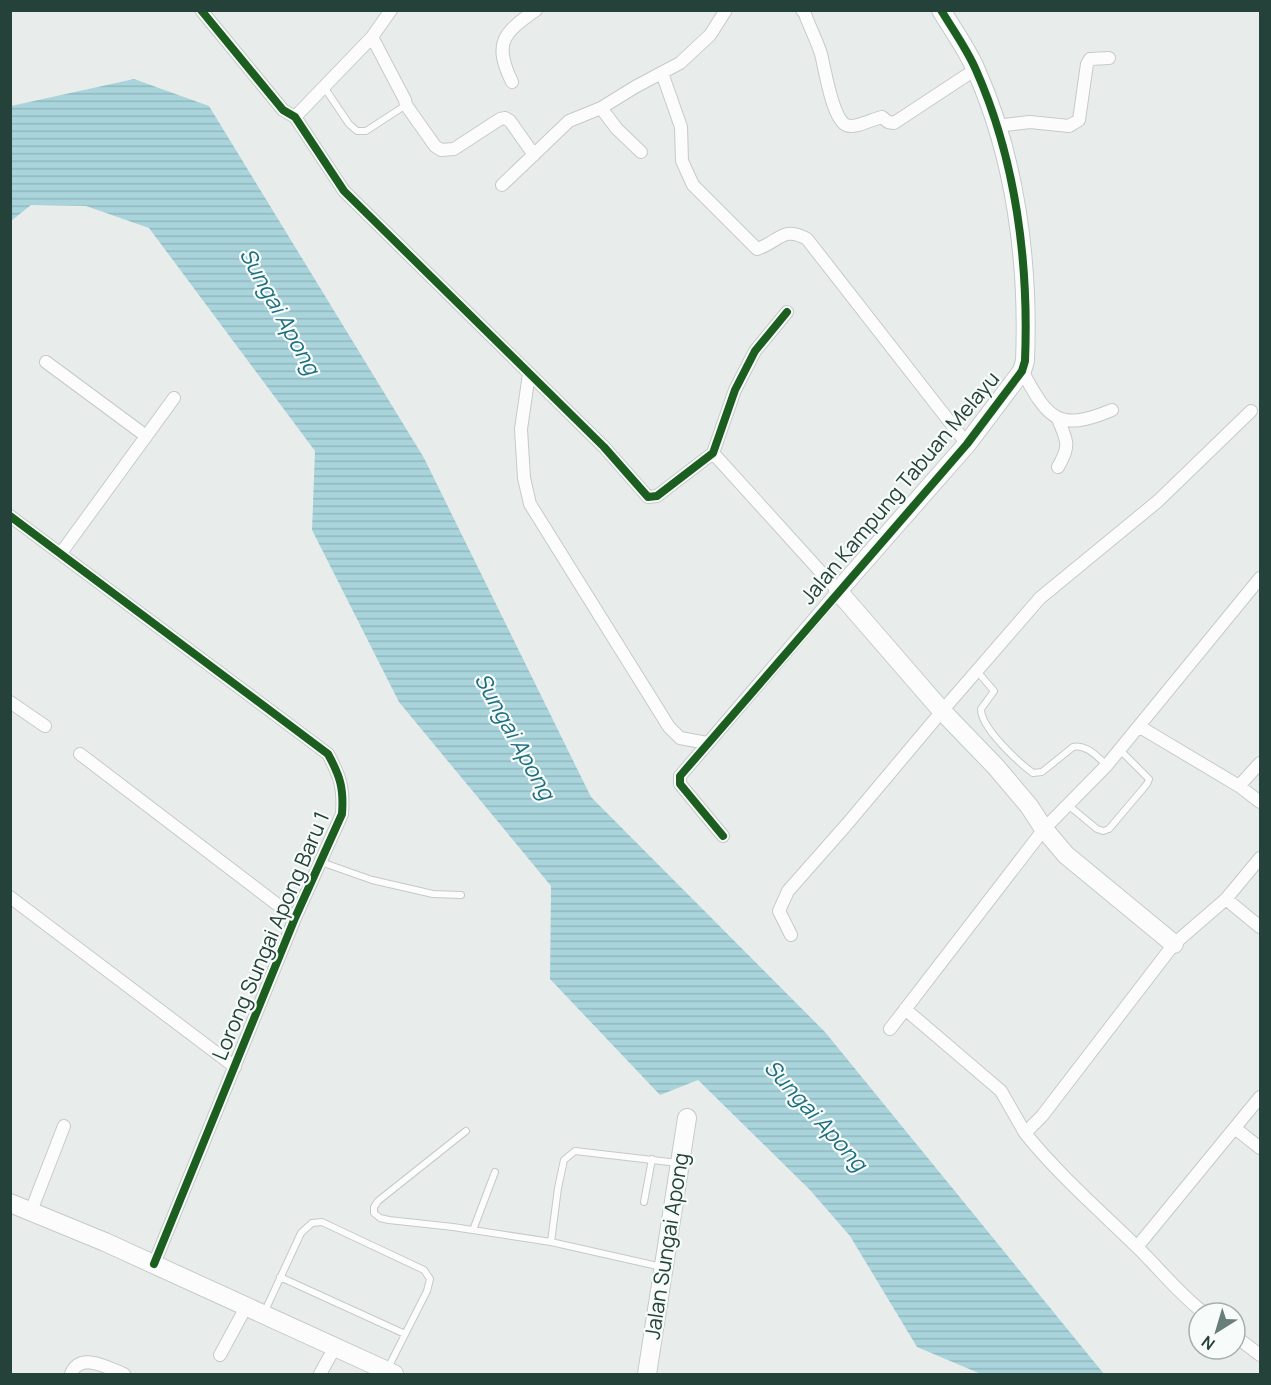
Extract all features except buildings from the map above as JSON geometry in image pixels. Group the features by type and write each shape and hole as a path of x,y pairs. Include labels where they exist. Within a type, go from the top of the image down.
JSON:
{"street":[{"path":"201,10 283,110 295,117 344,191 604,447 648,497 657,496 712,453 735,390 755,351 787,312"},
{"path":"295,117 372,37 391,10"},
{"path":"512,81 503,58 502,42 512,29 536,10"},
{"path":"502,185 569,121 601,108 680,63 710,34 726,10"},
{"path":"801,10 805,14 820,53 831,97 841,120 847,125 854,126 882,117 894,123 976,69"},
{"name":"Jalan Kampung Tabuan Melayu","path":"723,836 680,784 680,779 707,743 967,444 1022,371 1025,361 1022,241 1009,170 990,104 976,69 941,10"},
{"path":"372,37 406,105 435,146 441,150 454,149 505,118 510,121 534,155"},
{"path":"996,126 1030,122 1070,126 1079,120 1087,64 1090,60 1109,58"},
{"path":"662,73 681,127 682,161 693,184 757,249 768,245 787,232 797,233 807,239 967,444"},
{"path":"601,108 617,129 640,152"},
{"path":"46,362 146,436"},
{"path":"1022,371 1046,411 1058,419 1075,422 1112,410"},
{"path":"529,374 521,429 524,478 530,504 669,727 681,738 707,743"},
{"path":"61,553 174,398"},
{"path":"791,935 779,911 788,891 976,670 1040,598 1158,501 1251,411"},
{"path":"1058,419 1066,440 1067,453 1058,467"},
{"path":"712,453 838,591 942,711 996,767 1066,855 1174,944"},
{"name":"Lorong Sungai Apong Baru 1","path":"10,516 328,754 340,776 344,795 342,814 296,918 154,1264"},
{"path":"890,1029 1044,829 1107,765 1140,727 1260,578"},
{"path":"10,702 45,726"},
{"path":"1140,727 1239,786 1260,802"},
{"path":"80,754 296,918"},
{"path":"1239,786 1260,763"},
{"path":"1025,1133 1042,1116 1174,944 1226,899 1260,858"},
{"path":"10,897 235,1067"},
{"path":"1226,899 1260,927"},
{"path":"905,1010 1001,1091 1025,1133 1071,1183 1137,1247 1188,1301"},
{"path":"1137,1247 1260,1097"},
{"name":"Jalan Sungai Apong","path":"646,1374 687,1118"},
{"path":"31,1211 64,1126"},
{"path":"1236,1129 1260,1148"},
{"path":"11,1204 154,1264 390,1373"},
{"path":"220,1354 246,1306"},
{"path":"1247,1345 1260,1354"},
{"path":"320,1374 335,1347"},
{"path":"71,1374 80,1362 93,1362 124,1374"}],"lane":[{"path":"324,87 349,124 357,131 366,131 406,105"},
{"path":"976,670 994,691 981,709 984,720 1010,753 1033,773 1042,772 1073,747 1079,746 1085,747 1107,765"},
{"path":"1068,806 1097,829 1103,831 1109,829 1149,779 1120,750"},
{"path":"996,767 1010,753"},
{"path":"321,862 372,880 433,894 461,894"},
{"path":"466,1131 378,1201 374,1207 374,1213 380,1218 389,1220 551,1242 663,1267"},
{"path":"551,1242 564,1161 575,1151 679,1164"},
{"path":"644,1202 652,1159"},
{"path":"473,1230 495,1172"},
{"path":"263,1314 301,1233 312,1223 322,1222 424,1270 430,1279 427,1291 405,1334 390,1373"},
{"path":"280,1277 405,1334"}],"water":[{"name":"Sungai Apong","path":"134,79 209,106 424,458 591,797 825,1032 1104,1374 981,1374 917,1347 850,1236 810,1190 698,1080 660,1095 550,979 551,886 399,702 312,530 315,451 149,228 86,206 31,205 11,221 11,106"}],"cycle path":[{"path":"201,10 283,110 295,117 344,191 604,447 648,497 657,496 713,453 735,390 755,351 787,312"},
{"path":"723,836 680,784 680,776 967,444 1022,371 1025,361 1025,287 1017,212 1010,176 990,104 976,70 941,10"},
{"path":"10,516 328,754 342,789 342,814 295,918 154,1264"}]}
